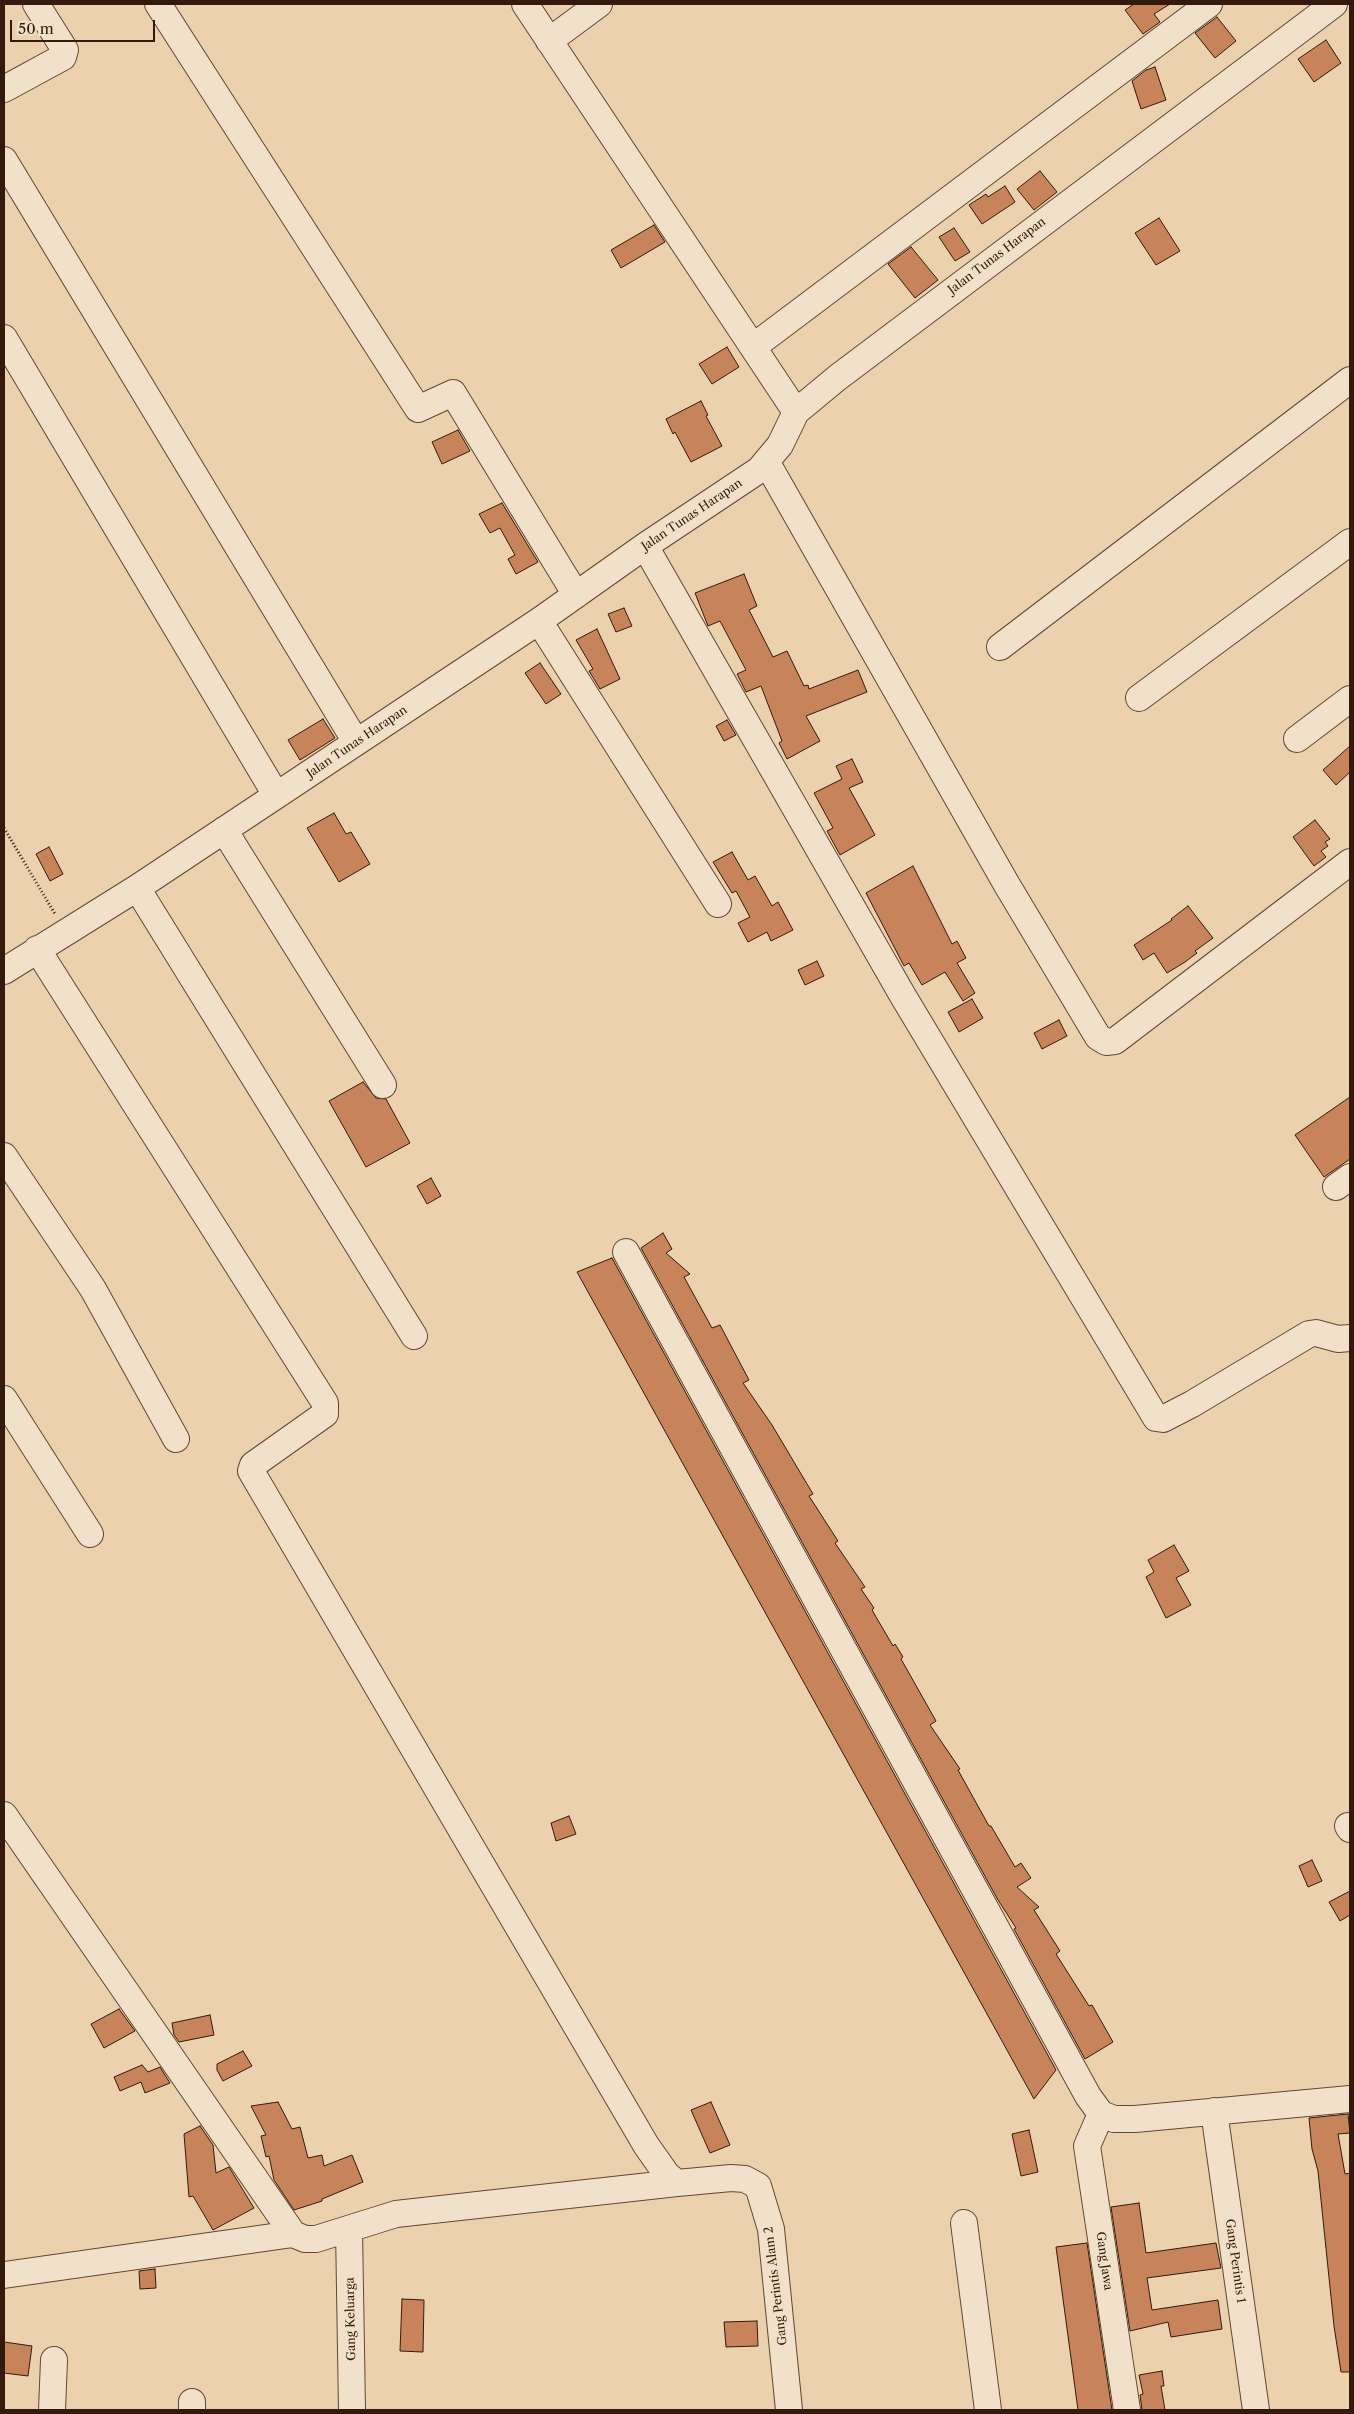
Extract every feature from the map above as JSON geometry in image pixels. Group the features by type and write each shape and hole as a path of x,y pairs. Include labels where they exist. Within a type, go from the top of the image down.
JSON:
{"street":[{"path":"4,89 63,56 65,50 36,4"},
{"path":"158,4 418,409 453,392 576,595"},
{"path":"525,4 796,412"},
{"path":"549,41 599,4"},
{"path":"753,347 1209,4"},
{"name":"Jalan Tunas Harapan","path":"4,971 36,949 137,888 539,621 645,546 758,470 767,463 780,444 796,412 837,378 1334,4"},
{"path":"4,160 356,742"},
{"path":"4,338 276,795"},
{"path":"1000,647 1350,380"},
{"path":"767,463 1002,876 1098,1037 1106,1042 1115,1041 1350,862"},
{"path":"1139,698 1350,542"},
{"path":"645,546 903,996 1158,1419 1163,1419 1192,1404 1309,1334 1316,1332 1338,1339 1350,1338"},
{"path":"539,621 718,904"},
{"path":"1297,739 1350,699"},
{"path":"224,830 383,1085"},
{"path":"137,888 414,1336"},
{"path":"36,949 325,1403 325,1414 253,1465 251,1471 646,2145 667,2175 677,2182"},
{"path":"4,1156 93,1290 176,1439"},
{"path":"626,1252 1088,2096 1101,2114 1114,2119 1135,2119 1350,2099"},
{"path":"4,1398 90,1534"},
{"path":"4,1815 293,2234"},
{"name":"Gang Perintis 1","path":"1214,2111 1256,2410"},
{"name":"Gang Jawa","path":"1101,2114 1087,2146 1127,2410"},
{"name":"Gang Perintis Alam 2","path":"677,2182 731,2178 745,2179 758,2186 771,2229 789,2410"},
{"path":"4,2275 293,2234 305,2239 316,2239 396,2214 677,2182"},
{"path":"964,2223 988,2410"},
{"name":"Gang Keluarga","path":"349,2229 352,2410"},
{"path":"52,2410 54,2360"}],"path":[{"path":"4,828 66,931"}],"building":[{"path":"1134,4 1170,4 1154,14 1160,22 1143,34 1125,10"},
{"path":"1217,17 1236,41 1215,58 1195,33"},
{"path":"1326,40 1341,63 1314,82 1298,59"},
{"path":"1155,67 1166,100 1141,109 1132,81 1146,70"},
{"path":"1040,171 1057,192 1034,210 1017,189"},
{"path":"1005,186 1015,202 982,224 969,205 986,194 988,197"},
{"path":"1159,218 1180,251 1156,265 1135,233"},
{"path":"654,225 665,242 621,268 611,250"},
{"path":"954,228 970,252 955,261 939,237"},
{"path":"911,247 938,280 915,298 888,264"},
{"path":"727,347 739,367 712,384 699,364"},
{"path":"701,401 708,415 706,416 722,446 691,462 666,419"},
{"path":"458,430 470,451 442,464 432,442"},
{"path":"502,503 538,562 516,574 508,559 515,555 500,528 490,533 479,514"},
{"path":"744,574 757,606 749,610 773,657 787,651 804,686 808,685 809,689 858,670 867,692 806,716 820,741 787,759 779,743 782,741 761,686 746,692 737,674 746,670 720,621 708,626 695,593"},
{"path":"624,608 632,626 616,632 608,614"},
{"path":"597,629 620,679 600,689 589,671 593,669 576,640"},
{"path":"540,663 561,694 546,704 525,673"},
{"path":"323,719 335,738 300,760 288,740"},
{"path":"727,720 736,735 724,741 716,726"},
{"path":"1350,746 1350,772 1336,785 1323,770"},
{"path":"852,759 863,782 849,788 875,835 840,855 827,831 833,828 814,793 842,779 836,766"},
{"path":"334,813 346,834 351,832 370,864 339,882 307,828"},
{"path":"1315,820 1330,839 1325,842 1328,846 1321,851 1326,857 1314,866 1293,837"},
{"path":"49,847 63,874 50,881 36,854"},
{"path":"732,852 748,880 755,876 772,906 778,902 793,930 771,941 767,932 748,942 738,923 750,917 736,891 732,893 713,862"},
{"path":"913,866 952,944 957,941 966,958 957,963 975,993 963,1001 945,972 922,985 909,963 904,966 866,893"},
{"path":"1188,906 1213,938 1195,951 1197,953 1167,973 1154,953 1143,960 1134,945 1172,920"},
{"path":"817,961 824,976 805,985 798,970"},
{"path":"972,999 983,1018 959,1032 948,1012"},
{"path":"1059,1020 1067,1036 1042,1049 1034,1033"},
{"path":"363,1082 376,1098 386,1099 410,1143 366,1167 329,1101"},
{"path":"1350,1097 1350,1159 1324,1177 1295,1135"},
{"path":"431,1178 441,1196 427,1204 417,1186"},
{"path":"663,1233 672,1249 666,1253 690,1274 684,1277 712,1328 720,1325 749,1380 743,1383 772,1425 813,1494 809,1496 838,1541 835,1543 865,1587 861,1589 874,1608 872,1610 893,1646 895,1644 903,1657 901,1659 936,1721 930,1725 960,1769 958,1770 989,1826 991,1826 1015,1867 1021,1863 1031,1878 1017,1887 1039,1907 1034,1910 1060,1951 1056,1954 1089,2006 1092,2005 1113,2042 1085,2059 1014,1929 1016,1928 998,1900 641,1248"},
{"path":"612,1258 1056,2070 1034,2099 577,1272"},
{"path":"1174,1545 1189,1571 1176,1578 1191,1605 1166,1618 1146,1577 1154,1572 1148,1560"},
{"path":"569,1816 576,1834 556,1841 551,1823"},
{"path":"1312,1860 1322,1881 1308,1887 1299,1866"},
{"path":"1350,1891 1350,1915 1340,1921 1329,1902"},
{"path":"119,2009 135,2031 104,2048 91,2024"},
{"path":"210,2015 214,2035 179,2042 174,2035 172,2023"},
{"path":"243,2051 252,2066 223,2081 217,2070 217,2064"},
{"path":"142,2065 148,2072 160,2067 170,2083 145,2093 141,2082 120,2091 114,2077"},
{"path":"278,2102 292,2129 300,2127 308,2158 322,2155 324,2166 352,2155 363,2182 322,2199 322,2201 294,2210 274,2180 269,2156 266,2157 261,2136 266,2135 251,2106"},
{"path":"711,2102 730,2145 710,2153 691,2110"},
{"path":"1348,2114 1350,2133 1338,2134 1345,2174 1350,2173 1350,2372 1341,2372 1334,2326 1318,2171 1312,2149 1309,2118"},
{"path":"200,2126 213,2145 216,2173 229,2167 254,2208 213,2230 193,2196 189,2197 184,2134"},
{"path":"1029,2130 1038,2172 1021,2176 1012,2134"},
{"path":"1139,2203 1146,2253 1216,2243 1221,2268 1147,2278 1152,2310 1218,2300 1222,2329 1171,2337 1168,2322 1130,2331 1111,2207"},
{"path":"1087,2243 1112,2410 1078,2410 1056,2247"},
{"path":"155,2269 156,2288 140,2289 139,2271"},
{"path":"402,2299 424,2300 423,2352 400,2351"},
{"path":"757,2321 758,2346 726,2347 724,2322"},
{"path":"4,2342 32,2346 28,2376 4,2373"},
{"path":"1162,2371 1164,2386 1161,2386 1165,2410 1142,2410 1140,2395 1143,2394 1139,2375"}]}
